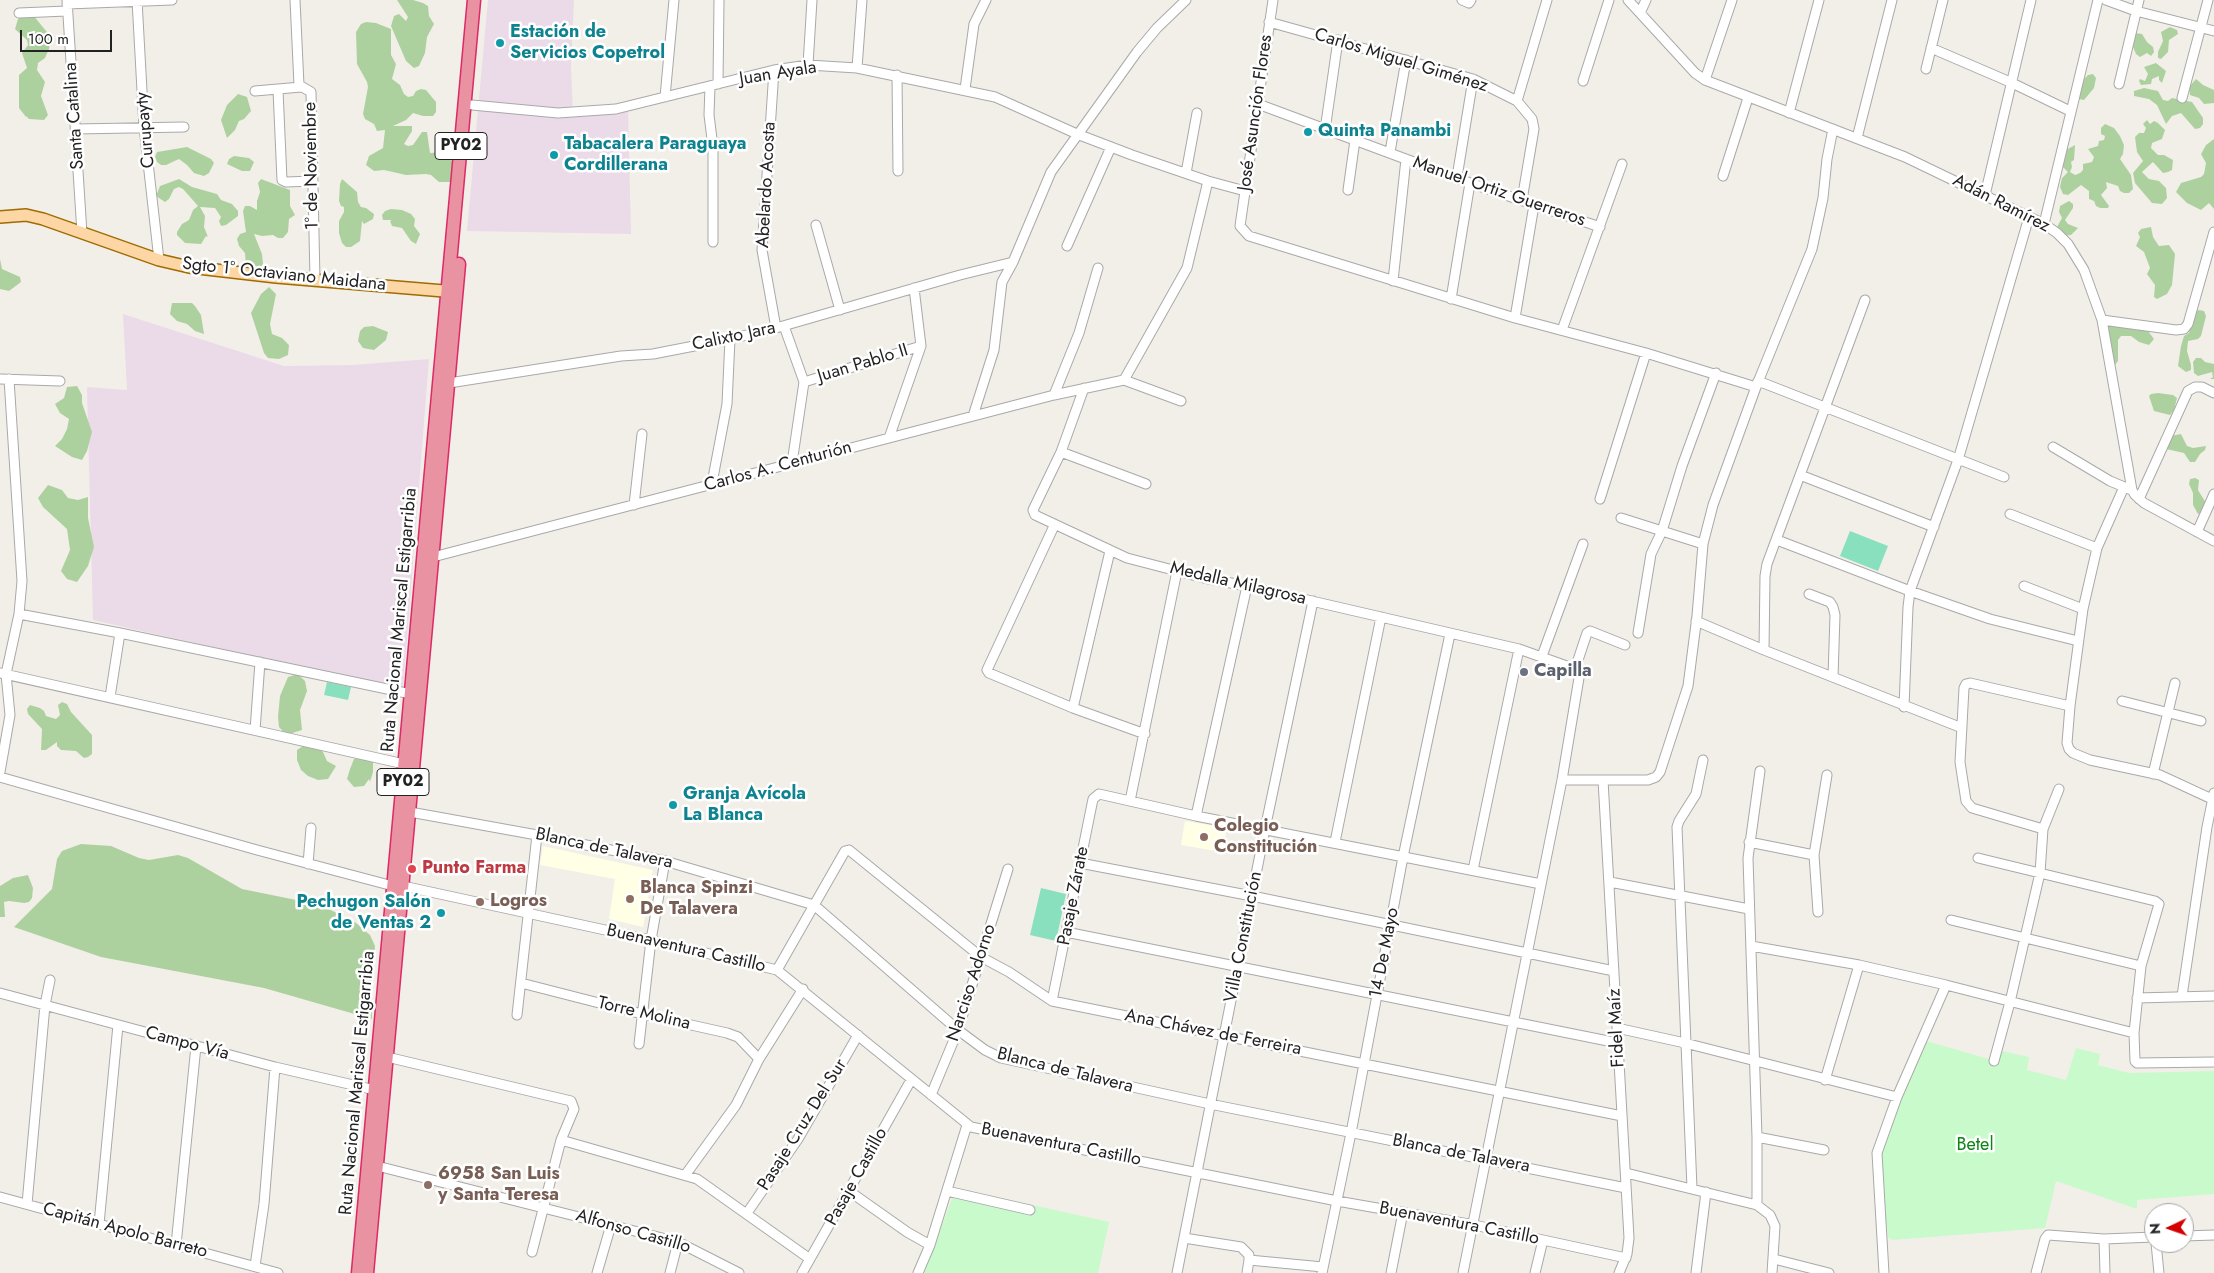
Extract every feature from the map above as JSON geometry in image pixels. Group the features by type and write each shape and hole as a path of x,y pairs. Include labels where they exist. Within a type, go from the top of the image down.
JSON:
{"highway":[{"name":"Ruta Nacional Mariscal Estigarribia","path":"358,1273 374,1090 398,886 410,812 449,383 452,292 474,0"},
{"name":"Ruta Nacional Mariscal Estigarribia","path":"367,1273 387,1057 404,764 472,105 481,0"}],"main road":[{"name":"Sgto 1° Octaviano Maidana","path":"0,217 26,215 159,260 232,272 452,292"}],"street":[{"path":"19,13 67,5 172,0"},
{"name":"1º de Noviembre","path":"295,0 299,85 311,92 315,280"},
{"path":"666,97 674,0"},
{"path":"713,242 713,147 709,115 714,85 719,0"},
{"path":"808,65 812,0"},
{"path":"857,68 862,0"},
{"path":"965,89 974,24 986,0"},
{"path":"973,416 994,350 1002,282 1013,262 1050,172 1137,52 1157,28 1186,0"},
{"name":"José Asunción Flores","path":"1274,0 1269,22 1240,226 1244,232 1256,239 1393,281"},
{"path":"1462,0 1469,3 1471,0"},
{"path":"1517,101 1547,0"},
{"path":"1583,81 1609,0"},
{"name":"Adán Ramírez","path":"1628,0 1695,73 1704,80 1905,157 2044,224 2068,244 2084,270 2102,320 2128,488 2139,499 2214,541"},
{"path":"1640,13 1646,0"},
{"path":"1704,80 1732,0"},
{"path":"1789,113 1819,0"},
{"path":"1857,138 1892,0"},
{"path":"1926,69 1943,0"},
{"path":"1984,195 2031,0"},
{"path":"2044,224 2098,0"},
{"path":"2106,0 2136,11 2214,31"},
{"path":"2119,84 2139,0"},
{"path":"2182,98 2208,0"},
{"name":"Curupayty","path":"137,1 144,128 159,260"},
{"name":"Santa Catalina","path":"67,5 82,233"},
{"name":"Carlos Miguel Giménez","path":"1269,22 1338,40 1473,80 1517,101 1532,119 1534,128 1522,200"},
{"path":"1325,130 1338,40"},
{"path":"1930,48 2010,82 2070,111"},
{"path":"1390,152 1406,60"},
{"name":"Juan Ayala","path":"472,105 558,113 616,109 774,70 808,65 857,68 965,89 995,97 1077,134 1186,174 1245,191"},
{"name":"Abelardo Acosta","path":"774,70 762,250 780,327"},
{"path":"898,75 898,171"},
{"path":"1456,177 1473,80"},
{"path":"255,91 301,87"},
{"path":"278,90 282,180 286,182 313,180"},
{"path":"1723,176 1748,98"},
{"name":"Manuel Ortiz Guerreros","path":"1258,104 1470,183 1600,227"},
{"path":"1186,174 1197,113"},
{"path":"76,129 184,127"},
{"path":"1562,780 1648,780 1656,778 1660,772 1687,692 1703,544 1713,505 1757,384 1812,248 1823,198 1827,159 1833,129"},
{"path":"1348,190 1355,140"},
{"path":"1067,246 1112,147"},
{"path":"1406,159 1393,281 1515,318 1757,384 1825,408 2004,477"},
{"path":"1562,330 1622,164"},
{"path":"1181,401 1124,380 1187,268 1208,181"},
{"path":"1451,299 1470,183"},
{"path":"1515,318 1534,205"},
{"path":"1904,707 1910,591 1958,460 2029,217"},
{"path":"816,225 840,310"},
{"path":"2102,320 2176,330 2184,329 2188,324 2214,232"},
{"name":"Calixto Jara","path":"449,383 621,356 653,354 730,339 780,327 914,288 1013,262"},
{"path":"1054,395 1079,333 1098,268"},
{"path":"889,438 921,346 914,288"},
{"path":"1764,650 1765,576 1776,540 1865,300"},
{"path":"780,327 804,382 792,463"},
{"path":"712,483 727,404 730,339"},
{"name":"Juan Pablo II","path":"804,382 921,346"},
{"path":"1600,499 1646,353"},
{"path":"1638,633 1651,554 1662,531 1682,466 1716,373"},
{"path":"0,772 10,715 3,674 19,614 22,566 4,379 60,381"},
{"name":"Carlos A. Centurión","path":"433,557 1054,395 1124,380"},
{"path":"2139,499 2188,391 2195,387 2202,387 2214,393"},
{"name":"Medalla Milagrosa","path":"1084,388 1061,452 1033,510 1035,515 1054,526 1127,558 1204,578 1313,601 1520,650 1542,656 1577,672"},
{"path":"634,505 642,434"},
{"path":"2053,447 2110,481 2128,488 2097,548 2083,609 2078,641 2067,743 2073,754 2090,760 2169,778 2213,798 2182,996"},
{"path":"1061,452 1146,484"},
{"path":"1800,476 1934,527"},
{"path":"2197,532 2214,494"},
{"path":"2010,514 2097,548"},
{"path":"1621,518 1703,544"},
{"path":"1054,526 987,670 989,673 1073,708 1144,734"},
{"path":"1776,540 1910,591 1998,621 2078,641"},
{"path":"1542,656 1583,544"},
{"path":"1073,708 1110,551"},
{"path":"1177,571 1130,801 1196,816 1541,884"},
{"path":"1196,816 1247,586"},
{"path":"2024,586 2083,609"},
{"path":"1809,594 1830,602 1833,607 1833,677"},
{"name":"Villa Constitución","path":"1177,1273 1265,829 1313,601"},
{"path":"19,614 120,632 411,694"},
{"path":"1335,842 1382,617"},
{"path":"1696,621 1904,707 1962,728"},
{"path":"1463,1273 1562,780 1579,678 1577,672 1587,633 1590,631 1625,645"},
{"path":"110,697 120,632"},
{"name":"14 De Mayo","path":"1322,1270 1351,1133 1403,857 1450,634"},
{"path":"1473,870 1520,650"},
{"path":"255,730 260,662"},
{"path":"3,674 404,764"},
{"path":"2043,829 1972,808 1966,801 1960,762 1964,688 1966,684 1970,683 2070,706"},
{"path":"2153,774 2175,683"},
{"path":"2122,702 2201,721"},
{"path":"1692,1188 1678,827 1679,821 1696,794 1703,760"},
{"path":"1757,1205 1758,1137 1750,946 1749,842 1760,771"},
{"path":"1818,912 1814,855 1827,774"},
{"name":"Buenaventura Castillo","path":"0,777 308,864 398,886 651,940 777,970 967,1125 1337,1201 1474,1225 1626,1258"},
{"name":"Fidel Maíz","path":"1603,780 1629,1238 1626,1258 1619,1273"},
{"path":"1994,1061 2010,1002 2040,873 2043,829 2059,789"},
{"name":"Pasaje Zárate","path":"1052,1001 1093,799 1098,794 1130,801"},
{"name":"Blanca de Talavera","path":"410,812 664,861 814,905 958,1030 985,1050 1001,1058 1210,1104 1626,1188"},
{"path":"308,864 311,828"},
{"path":"517,1015 537,835"},
{"path":"1749,842 1814,855"},
{"name":"Ana Chávez de Ferreira","path":"814,905 845,851 849,850 981,957 1009,972 1052,1001 1622,1116"},
{"path":"1978,858 2155,901 2159,904 2141,966 2134,1033 2134,1058 2137,1063 2214,1062"},
{"path":"639,1044 651,940 664,861"},
{"path":"1080,863 1252,896 1614,971"},
{"name":"Narciso Adorno","path":"930,1095 958,1030 1008,868"},
{"path":"1610,882 1749,910"},
{"path":"777,970 814,905"},
{"path":"1952,920 2141,966"},
{"path":"1066,932 1618,1042"},
{"path":"1750,946 1859,965 2134,1033"},
{"path":"1825,1080 1859,965"},
{"path":"27,1204 45,1006 50,980"},
{"name":"Torre Molina","path":"521,983 642,1014 727,1033 738,1037 760,1058"},
{"path":"1884,1273 1877,1153 1897,1097 1946,985"},
{"path":"686,1174 736,1105 760,1058 802,990"},
{"name":"Campo Vía","path":"0,993 275,1067 374,1090"},
{"path":"2137,998 2214,996"},
{"path":"99,1224 118,1025"},
{"path":"1617,1028 1755,1060 1825,1080 1897,1097"},
{"name":"Pasaje Cruz Del Sur","path":"747,1213 798,1139 858,1035"},
{"path":"176,1245 196,1046"},
{"path":"387,1057 571,1101 574,1109 561,1140 532,1252"},
{"path":"255,1266 264,1204 275,1067"},
{"name":"Pasaje Castillo","path":"802,1273 911,1080"},
{"path":"918,1273 930,1245 967,1125"},
{"path":"1758,1137 1824,1150"},
{"path":"561,1140 686,1174 697,1179 810,1259"},
{"name":"Alfonso Castillo","path":"377,1166 543,1206 678,1242 736,1272"},
{"path":"1626,1173 1757,1205 1774,1220 1772,1273"},
{"path":"849,1191 907,1232 930,1245"},
{"path":"947,1191 1030,1210"},
{"path":"1696,1273 1706,1192"},
{"name":"Capitán Apolo Barreto","path":"0,1197 278,1273"},
{"path":"1391,1273 1403,1212"},
{"path":"596,1273 611,1225"},
{"path":"2194,1235 2214,1234"},
{"path":"2036,1273 2048,1235 2104,1239 2144,1237"},
{"path":"1184,1238 1241,1247 1249,1255 1247,1273"},
{"path":"2104,1239 2105,1273"},
{"path":"1535,1273 1543,1240"},
{"path":"670,1273 678,1242"},
{"path":"2157,1253 2159,1273"},
{"path":"1774,1259 1829,1273"},
{"path":"1249,1260 1322,1270"}],"shaded area":[{"path":"488,0 574,0 571,66 573,114 628,108 631,234 467,231"},
{"path":"123,314 284,366 353,365 429,359 403,690 93,620 87,387 127,390"},
{"name":"Colegio Constitución","path":"1185,821 1227,828 1222,852 1181,845"},
{"name":"Blanca Spinzi De Talavera","path":"543,846 653,870 643,927 609,919 615,879 540,865"}],"green space":[{"path":"397,0 413,0 428,6 429,16 434,24 427,37 425,53 419,66 414,68 406,61 391,26 394,16 399,14 406,21 408,17"},
{"path":"23,15 33,15 51,37 49,49 45,58 38,63 37,70 45,82 41,96 48,115 44,120 29,119 19,108 19,75 27,68 22,53 28,45 27,40 15,29 18,19"},
{"path":"366,22 376,23 391,29 391,55 396,64 392,79 400,85 404,94 408,97 413,96 416,91 421,89 426,90 436,102 436,112 433,116 413,113 406,120 393,126 412,126 412,131 404,144 408,146 413,145 422,132 427,132 430,153 445,152 452,161 453,178 450,182 439,182 431,175 426,174 406,175 384,170 374,171 366,165 369,156 383,148 385,130 377,131 374,124 365,119 363,114 368,87 357,64 356,32 361,24"},
{"path":"2170,27 2177,30 2178,34 2169,40 2168,52 2161,59 2158,58 2158,52 2163,41 2161,32"},
{"path":"2135,33 2142,34 2153,47 2154,52 2151,56 2147,53 2140,57 2136,54 2131,42"},
{"path":"2156,63 2166,71 2162,83 2159,80 2159,76 2152,79 2151,84 2141,85 2140,79 2145,81 2148,74 2144,67"},
{"path":"2093,74 2096,78 2094,88 2084,100 2079,99 2078,94 2084,79 2088,75"},
{"path":"2196,79 2214,90 2214,103 2204,104 2199,98 2190,95 2189,87"},
{"path":"2144,88 2158,91 2163,100 2168,101 2172,98 2192,102 2203,118 2203,124 2200,128 2195,129 2181,113 2172,116 2166,124 2157,105 2149,99 2134,96 2134,91"},
{"path":"238,94 247,97 251,111 244,119 239,121 235,130 227,138 221,120 227,105"},
{"path":"2147,120 2150,124 2154,121 2158,123 2165,130 2162,139 2152,143 2151,148 2158,155 2164,155 2173,160 2172,170 2168,172 2163,173 2153,162 2142,172 2149,179 2159,181 2166,188 2167,198 2162,204 2152,203 2135,183 2133,173 2143,161 2137,152 2135,137 2139,133 2144,133 2146,128 2143,124"},
{"path":"2105,124 2114,128 2124,145 2123,154 2120,159 2131,175 2133,189 2129,193 2124,193 2120,191 2118,186 2106,182 2107,188 2101,195 2109,206 2108,208 2100,208 2096,206 2094,201 2089,199 2089,191 2081,185 2068,195 2063,194 2060,187 2062,178 2068,172 2062,166 2066,150 2075,145 2074,160 2071,162 2070,172 2075,175 2080,173 2083,170 2083,164 2092,162 2094,157 2088,149 2098,146 2099,141 2104,140 2105,136 2101,134 2101,128"},
{"path":"2214,139 2214,209 2209,203 2201,210 2187,203 2176,192 2181,183 2201,177 2204,174 2206,163 2201,154 2206,145"},
{"path":"187,147 211,159 214,163 209,173 204,176 194,173 179,159 166,165 161,165 157,162 155,157 157,152"},
{"path":"234,156 249,158 254,162 250,171 242,171 227,164 229,159"},
{"path":"179,179 192,187 217,194 221,200 232,204 238,211 238,216 226,225 221,226 219,221 221,217 215,208 200,207 205,216 204,227 208,237 206,236 201,244 185,243 177,235 177,232 182,224 189,220 193,210 198,206 179,187 174,189 169,199 165,202 156,196 160,186"},
{"path":"261,179 290,190 290,206 295,215 289,219 288,232 283,238 273,235 262,236 254,234 262,254 263,264 259,271 250,271 246,266 245,253 239,246 237,239 240,234 246,232 243,211 245,206 250,206 257,210 260,192 258,183"},
{"path":"342,179 357,192 358,202 361,207 374,214 373,219 364,224 362,221 360,241 351,247 346,247 342,243 339,233 339,221 344,212 344,207 341,206 339,201"},
{"path":"2069,201 2073,204 2073,208 2065,220 2068,224 2078,228 2071,235 2061,236 2057,227 2062,218 2059,212 2060,206"},
{"path":"391,209 402,210 411,214 415,219 414,226 420,234 416,244 411,241 402,228 392,226 390,221 392,220 383,220 382,215 385,211"},
{"path":"2151,227 2153,237 2159,246 2169,245 2175,254 2172,285 2167,294 2157,299 2154,297 2155,285 2147,274 2150,268 2144,252 2136,246 2140,237 2138,233 2141,229"},
{"path":"0,259 2,269 20,277 21,282 9,291 0,289"},
{"path":"269,287 276,294 270,324 272,334 282,338 289,345 288,355 279,359 268,358 264,353 251,313 261,294"},
{"path":"172,303 192,303 201,315 204,334 195,331 187,324 177,321 170,314"},
{"path":"2204,311 2206,316 2201,336 2198,339 2188,341 2187,351 2191,370 2186,372 2178,366 2181,346 2184,336 2189,333 2194,312"},
{"path":"2110,321 2148,331 2154,339 2149,345 2139,342 2131,336 2121,336 2118,340 2118,361 2115,365 2112,362 2107,337"},
{"path":"373,326 388,332 386,340 374,350 363,348 358,341 360,331 364,327"},
{"path":"2196,358 2201,358 2205,362 2214,364 2214,379 2210,379 2213,377 2212,372 2198,376 2194,373 2193,362"},
{"path":"77,386 82,395 82,403 92,432 87,451 82,460 72,457 55,446 62,439 69,419 60,413 55,404 64,398 67,387"},
{"path":"2158,393 2173,395 2177,398 2174,410 2170,415 2154,411 2149,396"},
{"path":"2181,434 2187,446 2193,448 2206,446 2195,462 2190,462 2184,453 2166,449 2165,444 2170,436"},
{"path":"2195,478 2199,480 2198,490 2206,503 2202,512 2198,514 2193,505 2193,493 2189,484 2190,479"},
{"path":"48,485 62,490 68,498 78,500 88,497 88,518 94,547 88,566 77,582 67,579 61,571 70,550 67,529 43,507 38,498"},
{"path":"1850,531 1888,546 1878,571 1840,556"},
{"path":"298,674 305,681 307,691 300,710 302,730 286,735 279,727 280,696 288,677"},
{"path":"327,682 351,687 348,700 324,695"},
{"path":"62,702 67,704 71,712 92,735 92,754 88,757 84,758 76,751 61,750 57,746 57,742 46,750 41,750 42,729 28,714 27,709 30,705 40,708 46,716 56,719 60,715 58,705"},
{"path":"306,744 316,745 323,752 327,761 336,766 328,779 318,780 308,776 301,770 297,760 297,750"},
{"path":"364,756 373,761 373,772 370,782 369,779 364,786 354,787 347,779 350,769 354,759"},
{"path":"81,844 111,846 139,858 149,860 178,855 188,858 242,889 321,905 356,923 370,935 375,946 371,986 372,1019 264,988 101,957 14,927 52,889 57,859 62,851"},
{"path":"28,875 33,888 32,898 29,902 24,903 4,902 5,917 0,917 0,886 13,878"},
{"path":"1041,888 1066,894 1056,941 1030,935"},
{"name":"Betel","path":"1923,1040 1999,1062 2002,1051 2029,1057 2027,1070 2066,1080 2076,1048 2100,1054 2098,1065 2129,1073 2214,1071 2214,1194 2137,1200 2137,1209 2056,1181 2045,1228 1892,1240 1888,1237 1878,1153"},
{"path":"956,1188 1109,1222 1098,1273 924,1273"}],"place":[{"name":"Estación de Servicios Copetrol","path":"500,43"},
{"name":"Quinta Panambi","path":"1308,132"},
{"name":"Tabacalera Paraguaya Cordillerana","path":"554,155"},
{"name":"Capilla","path":"1524,672"},
{"name":"Granja Avícola La Blanca","path":"673,805"},
{"name":"Colegio Constitución","path":"1204,837"},
{"name":"Punto Farma","path":"412,869"},
{"name":"Blanca Spinzi De Talavera","path":"630,899"},
{"name":"Logros","path":"480,902"},
{"name":"Pechugon Salón de Ventas 2","path":"441,913"},
{"name":"6958 San Luis y Santa Teresa","path":"428,1185"}]}
